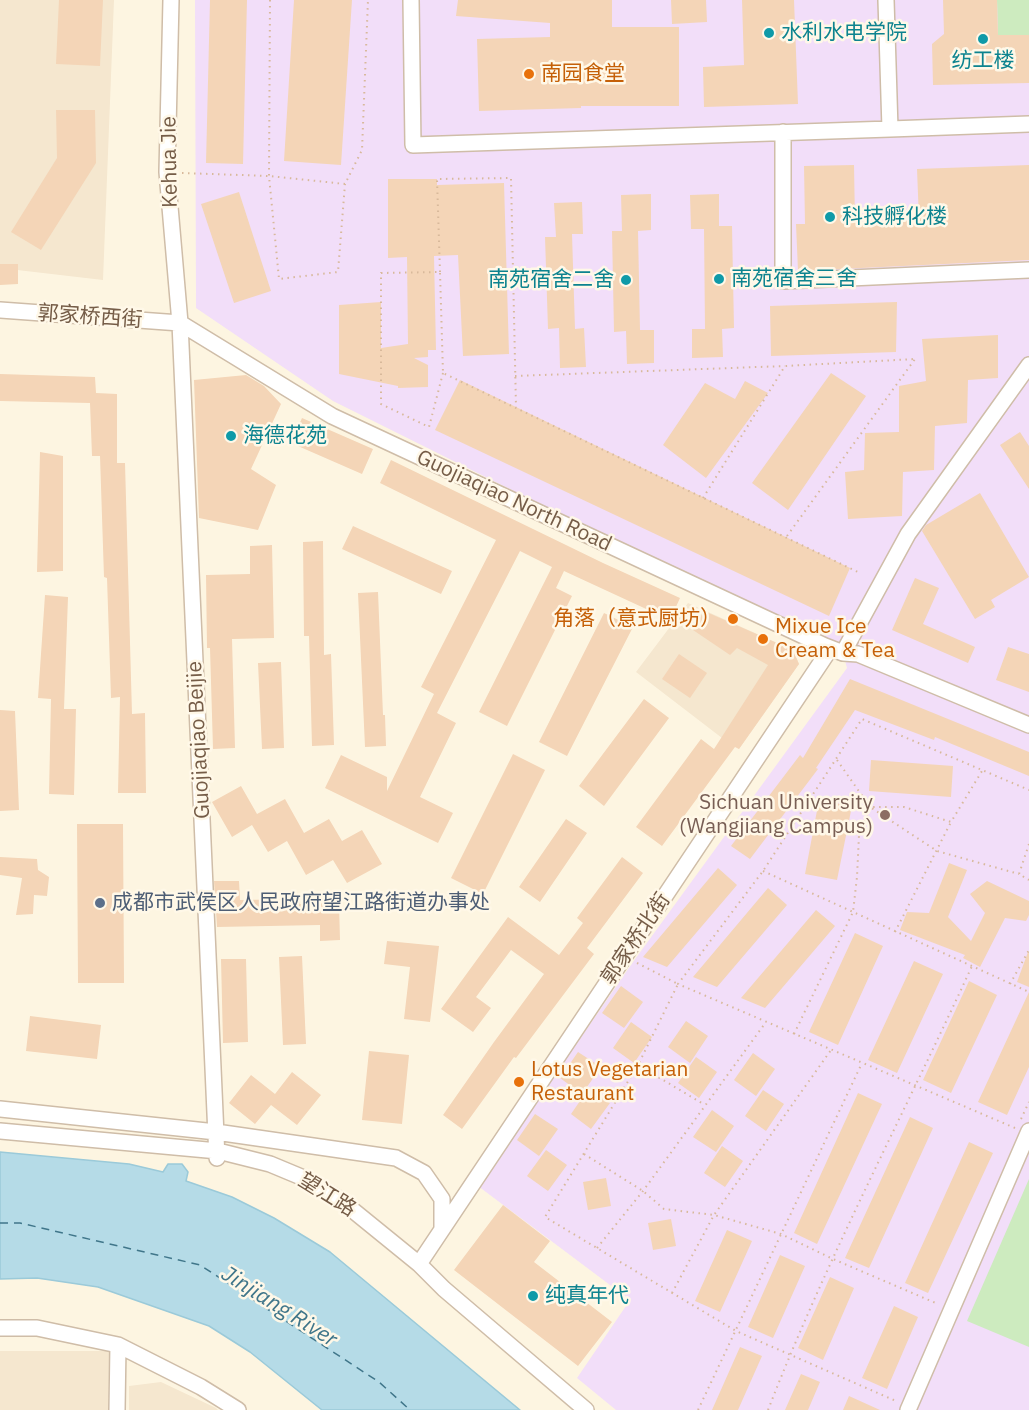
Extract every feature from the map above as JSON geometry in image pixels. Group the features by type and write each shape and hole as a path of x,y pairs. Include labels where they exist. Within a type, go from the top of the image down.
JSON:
{"street":[{"name":"Kehua Jie","path":"171,0 167,172 180,323"},
{"path":"411,0 412,146 1029,124"},
{"path":"886,0 890,129"},
{"path":"783,132 783,281 1029,270"},
{"name":"郭家桥西街","path":"0,310 180,323"},
{"name":"Guojiaqiao North Road","path":"180,323 332,416 844,652 1029,725"},
{"name":"Guojiaqiao Beijie","path":"180,323 217,1154"},
{"name":"郭家桥北街","path":"419,1264 844,652 908,534 1029,365"},
{"name":"望江路","path":"0,1109 216,1132 396,1158 424,1173 442,1199 442,1229"},
{"path":"904,1406 1022,1130"},
{"name":"望江路","path":"0,1131 217,1154 270,1164 306,1179 339,1199 419,1264 444,1289 586,1410"},
{"path":"0,1328 37,1328 118,1346 201,1387 238,1410"},
{"path":"117,1410 118,1346"}],"path":[{"path":"270,0 269,176 279,279 338,272 345,184 362,150 368,0"},
{"path":"167,172 269,176 345,184"},
{"path":"440,272 381,273 381,404 429,427 443,373 440,272 437,179 511,178 516,407"},
{"path":"515,376 915,359 786,537"},
{"path":"703,498 785,366"},
{"path":"443,373 860,573"},
{"path":"904,1406 736,1331 545,1217 638,1065 678,984 762,871 862,720 1029,790"},
{"path":"836,759 870,807 937,851 1018,874 1029,880"},
{"path":"894,933 951,822 982,771"},
{"path":"870,807 904,807 951,822"},
{"path":"794,1034 853,912 859,835 870,807"},
{"path":"1018,874 1029,844"},
{"path":"762,871 894,933 1029,992"},
{"path":"1010,984 1029,950"},
{"path":"633,962 678,984 1022,1130"},
{"path":"768,1410 789,1355 833,1259 972,966"},
{"path":"597,1248 642,1191 766,1022"},
{"path":"672,1293 714,1215 831,1050"},
{"path":"698,1410 862,1063"},
{"path":"638,1065 705,1105"},
{"path":"584,1154 642,1191 664,1209 714,1215 781,1234 945,1307"}],"shaded area":[{"path":"0,0 114,0 103,280 0,268"},
{"name":"Sichuan University (Wangjiang Campus)","path":"195,0 1029,0 1029,1410 616,1410 577,1378 630,1300 478,1186 633,962 847,668 843,653 333,401 196,308"},
{"path":"688,603 793,650 799,664 739,749 636,672"},
{"path":"0,1351 109,1351 108,1410 0,1410"},
{"path":"161,1382 218,1410 129,1410 129,1386"}],"green space":[{"path":"997,0 1029,0 1029,35 998,35"},
{"path":"1029,1179 1029,1347 967,1321"}],"water":[{"name":"Jinjiang River","path":"0,1152 129,1164 163,1172 168,1164 182,1164 188,1172 186,1181 232,1197 274,1218 330,1252 520,1410 322,1410 250,1352 209,1326 98,1287 37,1278 0,1279"}],"building":[{"path":"59,0 103,0 100,66 56,64"},
{"path":"210,0 247,0 243,164 206,163"},
{"path":"294,0 352,0 341,165 284,161"},
{"path":"458,0 612,0 612,27 679,27 679,106 581,106 581,108 479,111 477,39 550,37 550,23 456,16"},
{"path":"671,0 706,0 707,22 672,24"},
{"name":"水利水电学院","path":"742,0 794,0 798,104 704,107 703,67 744,65"},
{"name":"纺工楼","path":"943,0 997,0 998,35 1029,35 1029,83 933,85 932,44 944,34"},
{"path":"56,110 95,110 96,163 41,250 11,232 57,158"},
{"name":"科技孵化楼","path":"854,165 855,222 919,220 917,169 1029,165 1029,260 798,271 796,224 805,224 804,166"},
{"path":"388,179 437,179 437,185 504,183 509,354 463,356 458,255 434,256 436,350 428,350 428,357 414,358 428,365 428,387 398,388 398,386 339,374 339,305 381,302 381,348 408,344 407,257 388,258"},
{"path":"239,192 271,291 234,303 201,204"},
{"name":"南苑宿舍二舍","path":"651,194 651,230 638,231 640,330 654,330 654,363 627,364 626,331 614,332 612,231 622,231 621,195"},
{"name":"南苑宿舍三舍","path":"719,194 719,226 732,226 734,328 722,329 723,357 692,358 692,329 705,329 704,229 691,229 690,195"},
{"path":"582,202 583,234 572,234 575,329 584,328 586,367 560,368 559,328 548,329 545,237 556,237 554,203"},
{"path":"0,264 18,264 18,284 0,285"},
{"path":"897,302 896,352 771,356 770,306"},
{"path":"998,335 998,378 968,380 967,423 935,426 934,470 903,472 902,516 848,519 845,472 864,470 865,433 899,432 899,386 926,381 922,339"},
{"path":"831,373 866,396 788,510 752,483"},
{"path":"0,374 95,377 96,393 117,394 117,463 125,463 132,714 145,713 146,793 118,793 120,697 111,698 100,456 92,456 90,403 0,401"},
{"name":"海德花苑","path":"246,375 264,386 281,404 251,469 276,485 258,530 199,518 194,380"},
{"path":"460,380 850,568 829,616 435,430"},
{"path":"745,381 768,393 706,478 663,445 705,383 735,399"},
{"path":"302,418 373,449 362,474 291,443"},
{"path":"1020,432 1029,446 1029,489 1000,445"},
{"path":"40,452 63,456 63,571 37,572"},
{"path":"391,460 680,598 670,620 564,571 556,588 572,596 507,726 479,712 552,567 520,551 437,713 456,723 420,797 453,813 438,843 325,788 341,755 387,777 387,791 434,694 421,687 496,540 380,483"},
{"path":"980,493 1029,577 991,600 995,607 975,619 922,531 926,525"},
{"path":"353,526 452,571 441,594 342,549"},
{"path":"323,541 324,655 331,654 334,745 312,746 309,636 304,636 303,542"},
{"path":"272,545 274,638 232,639 235,748 213,749 210,648 207,648 206,575 250,574 250,546"},
{"path":"915,578 939,588 923,624 975,647 968,663 892,630"},
{"path":"378,592 386,746 365,747 358,593"},
{"path":"45,595 68,597 64,709 76,709 74,795 49,794 51,699 38,698"},
{"path":"704,611 793,650 799,664 739,749 735,747 662,846 636,827 701,739 714,749 768,665 737,648 730,655 693,630"},
{"path":"604,613 633,627 567,756 539,742"},
{"path":"1008,647 1029,654 1029,692 996,680"},
{"path":"679,654 707,673 690,698 662,679"},
{"path":"281,662 284,748 262,749 258,663"},
{"path":"850,679 1029,752 1029,776 935,737 934,740 855,710 816,768 818,769 750,859 731,846 800,755 803,758"},
{"path":"644,699 669,718 604,806 579,786"},
{"path":"0,710 15,711 19,810 0,811"},
{"path":"513,754 545,770 483,894 451,878"},
{"path":"871,760 953,766 951,797 869,791"},
{"path":"241,786 257,814 285,799 304,833 329,819 342,841 362,830 382,864 347,883 333,860 306,875 287,841 268,852 252,825 232,837 212,802"},
{"path":"819,800 852,806 837,880 805,874"},
{"path":"566,819 587,833 540,902 519,887"},
{"name":"成都市武侯区人民政府望江路街道办事处","path":"77,824 123,824 124,983 78,983"},
{"path":"0,857 37,859 38,870 49,877 47,896 34,895 33,914 16,915 22,878 0,875"},
{"path":"622,857 643,873 587,948 594,954 516,1058 514,1057 462,1129 443,1115 544,974 511,950 476,997 491,1008 473,1032 441,1009 508,917 559,955 583,923 577,918"},
{"path":"949,863 967,870 948,917 971,941 985,913 970,894 987,881 1029,901 1029,915 1026,921 1005,918 980,967 963,958 965,955 900,930 907,912 929,913"},
{"path":"718,868 737,885 667,967 643,957"},
{"path":"214,881 239,881 240,900 300,899 300,904 339,903 340,940 320,941 320,925 217,927"},
{"path":"768,888 787,905 717,987 693,977"},
{"path":"816,910 835,926 765,1008 741,998"},
{"path":"855,933 883,946 838,1045 809,1032"},
{"path":"387,941 439,946 430,1022 404,1019 410,967 384,964"},
{"path":"1029,952 1029,987 1017,982"},
{"path":"302,956 306,1044 283,1045 279,957"},
{"path":"221,959 246,959 248,1042 223,1043"},
{"path":"914,961 943,974 897,1073 868,1060"},
{"path":"969,981 997,995 951,1093 923,1080"},
{"path":"621,986 643,1002 624,1028 602,1013"},
{"path":"1029,992 1029,1067 1007,1115 978,1102"},
{"path":"30,1016 101,1025 97,1059 26,1051"},
{"path":"686,1021 708,1036 690,1063 668,1047"},
{"path":"631,1022 652,1037 634,1063 613,1048"},
{"path":"369,1051 409,1055 402,1124 362,1120"},
{"path":"578,1052 601,1067 582,1094 560,1078"},
{"path":"753,1053 775,1069 756,1096 734,1080"},
{"path":"696,1057 717,1072 699,1098 678,1083"},
{"path":"292,1072 321,1095 297,1125 271,1105 255,1124 229,1103 251,1075 275,1094"},
{"path":"589,1088 610,1103 591,1129 571,1114"},
{"path":"763,1090 784,1104 766,1131 745,1116"},
{"path":"858,1093 882,1104 817,1244 794,1233"},
{"path":"712,1110 734,1126 716,1152 693,1137"},
{"path":"535,1114 558,1129 539,1156 517,1140"},
{"path":"910,1117 933,1128 869,1268 845,1258"},
{"path":"969,1142 993,1153 928,1293 905,1283"},
{"path":"722,1146 743,1161 725,1187 704,1173"},
{"path":"546,1150 567,1165 548,1191 527,1176"},
{"path":"606,1178 611,1206 588,1210 583,1182"},
{"name":"纯真年代","path":"503,1205 550,1241 534,1262 612,1322 578,1366 454,1270"},
{"path":"671,1219 676,1246 653,1250 648,1223"},
{"path":"727,1230 752,1241 720,1312 695,1301"},
{"path":"780,1255 805,1266 773,1338 748,1327"},
{"path":"830,1277 854,1288 823,1360 798,1348"},
{"path":"894,1306 918,1317 887,1389 862,1378"},
{"path":"740,1347 762,1356 738,1410 712,1410"},
{"path":"801,1374 820,1382 808,1410 785,1410"},
{"path":"849,1396 880,1410 843,1410"}],"ferry route":[{"path":"0,1223 20,1223 200,1265 379,1382 410,1410"}],"place":[{"name":"水利水电学院","path":"769,33"},
{"name":"纺工楼","path":"983,39"},
{"name":"南园食堂","path":"529,74"},
{"name":"科技孵化楼","path":"830,217"},
{"name":"南苑宿舍三舍","path":"719,279"},
{"name":"南苑宿舍二舍","path":"626,280"},
{"name":"海德花苑","path":"231,436"},
{"name":"角落（意式厨坊）","path":"733,619"},
{"name":"Mixue Ice Cream & Tea","path":"763,639"},
{"name":"Sichuan University (Wangjiang Campus)","path":"885,815"},
{"name":"成都市武侯区人民政府望江路街道办事处","path":"100,903"},
{"name":"Lotus Vegetarian Restaurant","path":"519,1082"},
{"name":"纯真年代","path":"533,1296"}]}
